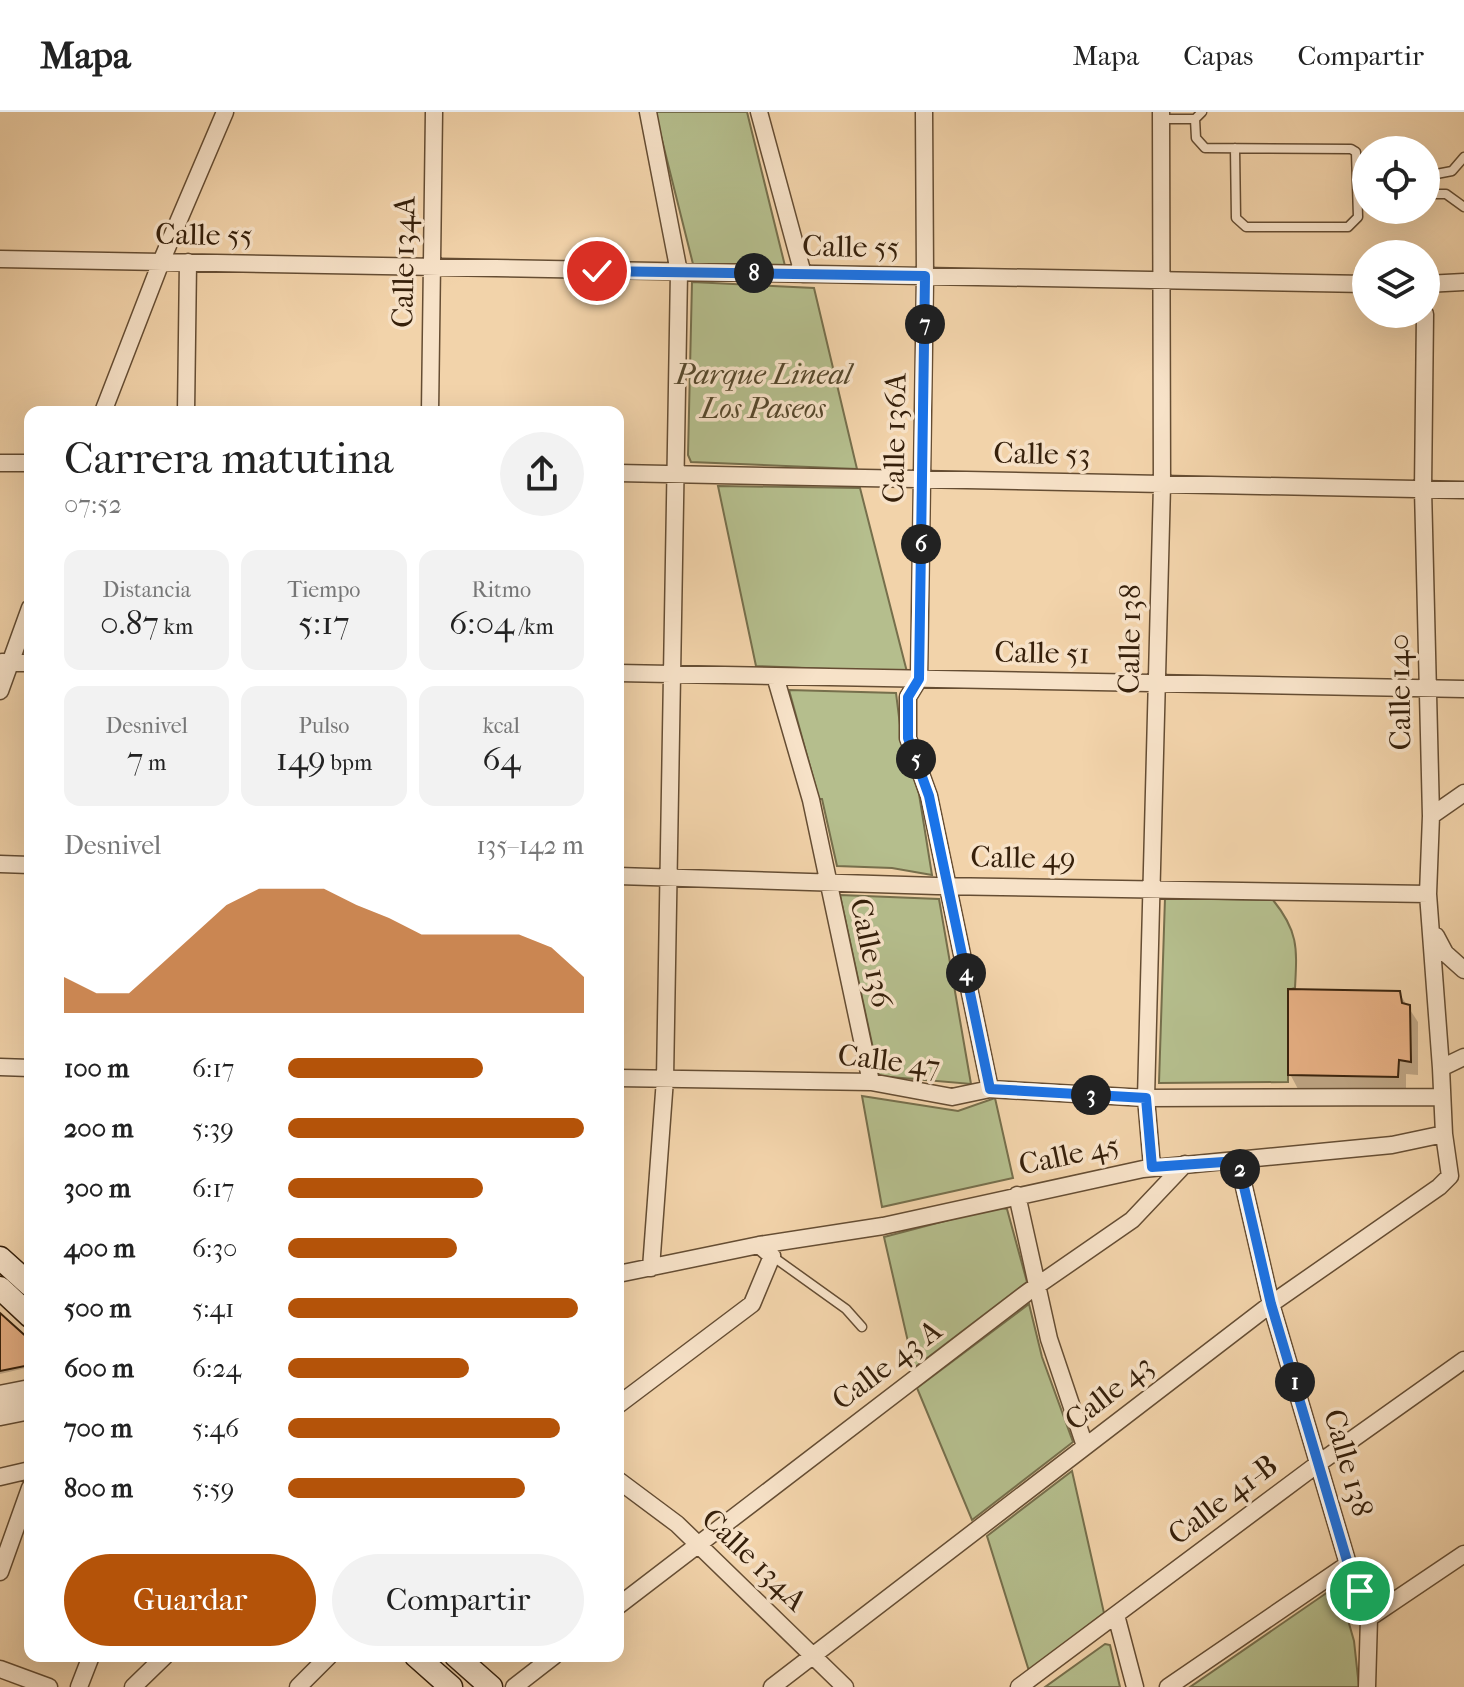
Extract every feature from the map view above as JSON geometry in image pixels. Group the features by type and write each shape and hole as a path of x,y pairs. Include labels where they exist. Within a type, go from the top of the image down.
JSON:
{"main road":[{"path":"0,1258 24,1280"},
{"path":"0,1288 24,1310"},
{"path":"423,1662 451,1687"},
{"path":"463,1662 491,1687"}],"street":[{"path":"105,406 161,262 225,112"},
{"name":"Calle 134A","path":"430,406 434,112"},
{"path":"648,112 679,272 677,474 670,674 671,876 665,1079 651,1268"},
{"path":"759,112 803,274"},
{"name":"Calle 136A","path":"924,112 925,276 919,679 908,697 908,738 929,796 945,885 990,1089"},
{"name":"Calle 138","path":"1152,1167 1146,1098 1162,485 1161,116"},
{"name":"Calle 55","path":"0,259 1352,284"},
{"path":"186,406 188,262"},
{"path":"1440,283 1464,282"},
{"name":"Calle 140","path":"1425,328 1423,489 1431,816 1428,894 1441,1068"},
{"path":"0,463 24,463"},
{"name":"Calle 53","path":"624,473 1464,490"},
{"path":"0,691 5,662 24,621"},
{"name":"Calle 51","path":"624,673 1464,689"},
{"name":"Calle 136","path":"775,676 811,800 871,1082"},
{"path":"1431,816 1464,793"},
{"path":"0,864 24,865"},
{"name":"Calle 49","path":"624,876 1428,894"},
{"path":"1432,927 1445,953 1464,970"},
{"path":"1444,1134 1441,1068 1464,1057"},
{"path":"0,1067 24,1068"},
{"name":"Calle 47","path":"624,1078 871,1082 952,1097 990,1089 1146,1098 1440,1097"},
{"name":"Calle 45","path":"624,1273 766,1251 1152,1167 1392,1145 1444,1134"},
{"name":"Calle 43","path":"772,1687 1271,1304 1439,1187 1450,1176 1444,1134"},
{"name":"Calle 138","path":"1238,1161 1271,1304 1348,1564 1369,1618 1367,1687"},
{"name":"Calle 43 A","path":"624,1601 1037,1285 1132,1220 1185,1164"},
{"path":"1017,1195 1049,1339 1085,1446"},
{"path":"624,1400 752,1304 766,1251"},
{"name":"Calle 41-B","path":"1019,1687 1319,1463 1464,1360"},
{"path":"0,1396 24,1391"},
{"path":"0,1415 24,1410"},
{"path":"0,1477 24,1471"},
{"name":"Calle 134A","path":"624,1485 698,1544 845,1687"},
{"path":"0,1572 24,1505"},
{"path":"1369,1618 1464,1554"},
{"path":"1168,1687 1348,1564"},
{"path":"1116,1615 1135,1687"},
{"path":"79,1687 89,1662"},
{"path":"133,1687 159,1662"},
{"path":"298,1687 323,1662"},
{"path":"514,1687 546,1662"},
{"path":"0,1669 49,1687"}],"lane":[{"path":"1161,116 1199,115 1196,138 1205,148 1352,150"},
{"path":"1235,148 1236,218 1246,227 1348,227 1352,223"},
{"path":"1440,173 1452,171 1464,157"},
{"path":"1440,194 1446,194 1464,207"},
{"path":"766,1251 846,1309 862,1327"}],"green space":[{"name":"Parque Lineal Los Paseos","path":"655,112 747,112 786,270 694,268"},
{"name":"Parque Lineal Los Paseos","path":"692,282 814,288 857,469 691,462 688,455"},
{"name":"Parque Lineal Los Paseos","path":"718,486 860,488 907,672 756,666"},
{"path":"789,690 896,693 902,741 919,794 932,875 892,868 837,866 822,799 819,799"},
{"path":"840,895 939,899 971,1084 879,1076"},
{"path":"1165,898 1273,900 1281,911 1292,932 1296,951 1295,988 1288,990 1288,1082 1159,1083"},
{"path":"862,1096 958,1111 995,1098 1013,1178 882,1207"},
{"path":"998,1207 1007,1209 1027,1282 914,1368 884,1237"},
{"path":"1029,1304 1042,1357 1073,1442 972,1520 917,1388"},
{"path":"1072,1471 1104,1613 1029,1671 987,1536"},
{"path":"1338,1585 1354,1641 1359,1687 1190,1687"},
{"path":"1105,1644 1110,1645 1120,1687 1045,1687"}],"building":[{"path":"1288,989 1400,991 1402,1003 1410,1005 1411,1062 1399,1060 1398,1077 1288,1075"},
{"path":"0,1313 24,1335 24,1366 0,1371"}],"route":[{"path":"597,271 925,276 919,679 908,697 908,738 929,796 945,885 990,1089 1146,1098 1152,1167 1238,1161 1271,1304 1348,1564 1360,1591"}]}
